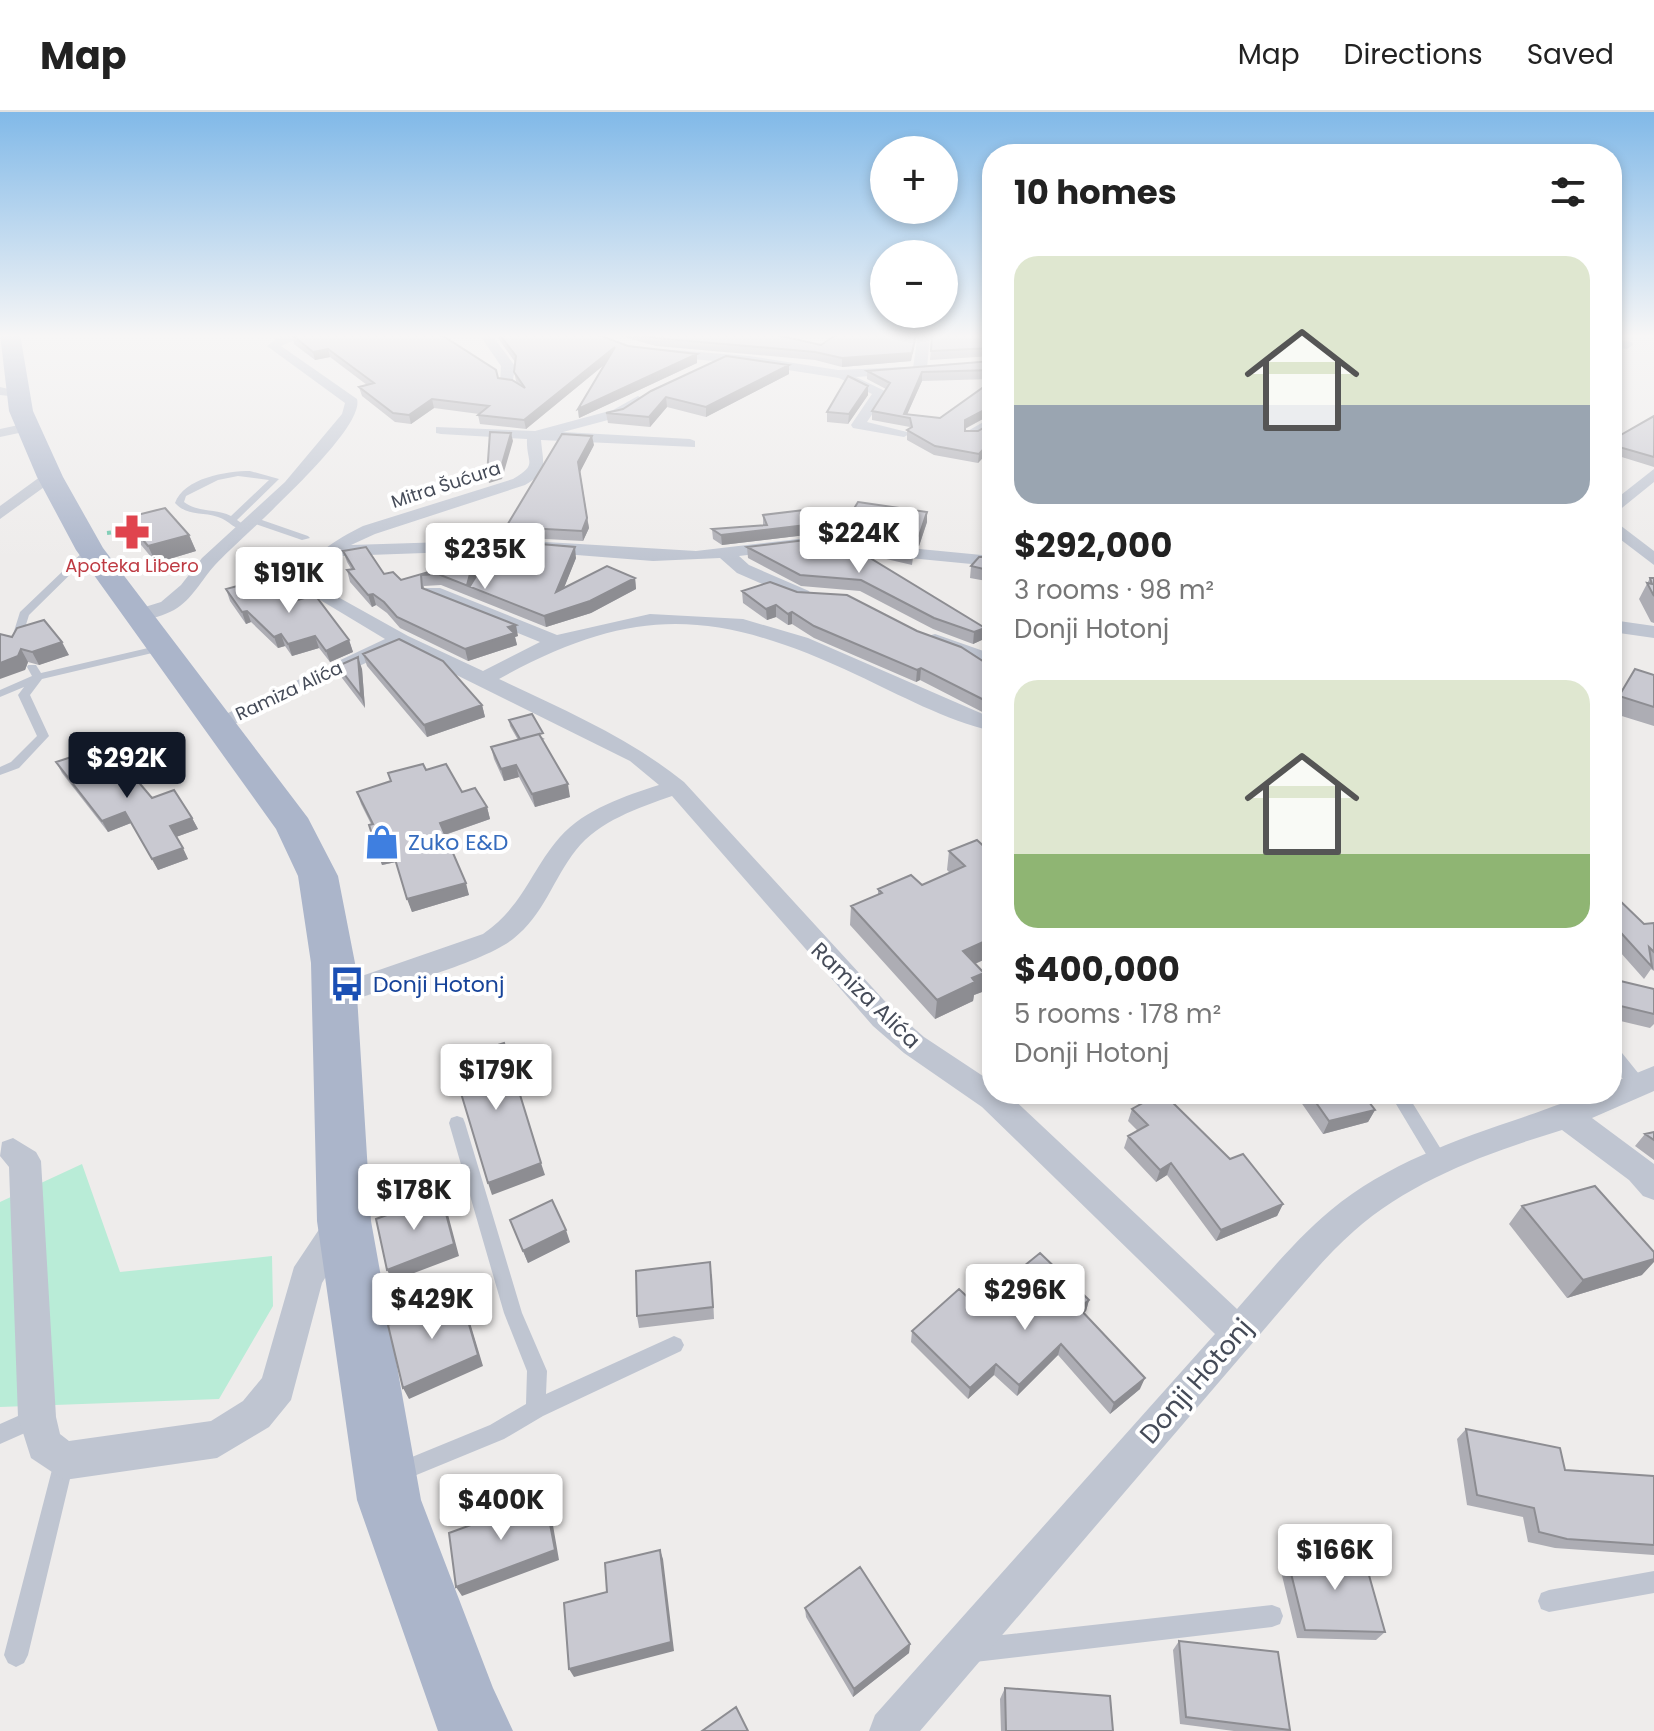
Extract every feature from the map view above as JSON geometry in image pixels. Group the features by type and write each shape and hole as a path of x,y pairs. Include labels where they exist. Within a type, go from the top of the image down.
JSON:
{"main road":[{"path":"19,410 86,544 161,648 220,722 294,827 318,876 337,995 344,1220 389,1500 465,1709 477,1731"}],"street":[{"path":"139,615 168,606 242,523 291,485 350,410"},
{"name":"Mitra Šućura","path":"536,435 624,410"},
{"path":"868,410 858,425 904,433"},
{"path":"0,433 28,427"},
{"path":"971,435 982,428"},
{"name":"Mitra Šućura","path":"441,430 690,444"},
{"name":"Mitra Šućura","path":"333,551 369,530 519,482 535,473 539,464 533,442 536,435"},
{"path":"1622,502 1654,474"},
{"path":"0,514 50,477"},
{"path":"1622,533 1654,560"},
{"path":"333,551 486,545 653,556 724,553 806,543 982,560"},
{"name":"Ramiza Alića","path":"333,551 311,573 311,589 401,640 605,737 638,756 676,787 813,944 883,1018 914,1045 982,1091"},
{"path":"724,553 743,569 771,584 797,594 826,597"},
{"path":"433,592 557,642"},
{"path":"484,679 557,642 601,630 660,621 718,621 748,625 800,642 950,711 982,722"},
{"path":"1622,627 1654,632"},
{"path":"914,630 982,657"},
{"name":"Ramiza Alića","path":"220,722 401,640"},
{"path":"337,995 492,941 509,930 536,901 570,842 596,822 628,804 676,787"},
{"name":"Donji Hotonj","path":"1622,1091 1646,1080"},
{"name":"Ramiza Alića","path":"999,1104 1238,1333"},
{"name":"Donji Hotonj","path":"891,1731 1238,1333 1344,1219 1380,1194 1482,1145 1593,1104"},
{"path":"1566,1116 1640,1170 1654,1186"},
{"path":"13,1151 25,1161 37,1417 44,1445 64,1461 217,1439 256,1414 278,1387 306,1278 344,1220"}],"lane":[{"path":"242,523 275,479 248,473 218,475 182,495 179,503 188,511 216,513 242,523 305,538"},
{"path":"15,645 24,614 86,544"},
{"path":"0,694 35,672 161,648"},
{"path":"0,771 15,765 43,736 24,695 35,672"},
{"path":"1622,1060 1646,1080"},
{"path":"1404,1104 1441,1164"},
{"path":"457,1123 513,1313 537,1371 536,1409"},
{"path":"385,1477 497,1432 536,1409 674,1345"},
{"path":"0,1434 37,1417"},
{"path":"16,1655 64,1461"},
{"path":"1549,1601 1654,1582"},
{"path":"959,1652 1272,1616"}],"path":[{"path":"86,544 138,529"}],"green space":[{"path":"82,1164 120,1272 272,1256 273,1306 219,1399 0,1407 0,1202"}],"building":[{"path":"388,410 417,410 409,415"},
{"path":"485,410 537,410 524,420 478,415"},
{"path":"621,410 655,410 649,417 606,413"},
{"path":"828,410 852,410 849,414 827,412"},
{"path":"906,410 904,414 940,418 952,410 982,410 965,420 965,431 982,429 982,451 979,454 935,446 907,430 912,427 910,418 872,411"},
{"path":"1654,416 1654,457 1622,448 1622,434"},
{"path":"490,432 511,433 500,471 487,475"},
{"path":"562,434 592,436 578,462 587,518 582,531 506,527"},
{"path":"858,502 927,512 919,536 806,525 721,535 712,529 767,525 763,515 804,510 850,515"},
{"path":"165,508 189,535 148,546 125,518"},
{"path":"806,540 847,544 982,626 982,629 974,632 934,618 861,580 800,575 747,547"},
{"path":"528,543 575,547 556,592 607,566 635,578 590,601 544,616 438,574 421,575 422,588 516,625 508,627 514,633 465,649 397,617 384,602 373,594 368,595 347,570 354,569 343,551 366,547 384,574 393,572 401,580 474,559 467,585 470,586 489,555"},
{"path":"882,547 914,550 913,554"},
{"path":"979,557 982,557 982,569 971,566"},
{"path":"1650,578 1654,578 1654,596 1647,583 1652,584"},
{"path":"256,581 262,590 271,587 277,595 284,594 290,602 315,595 349,640 326,651 315,636 288,644 281,634 274,637 247,611 242,612 226,589"},
{"path":"770,582 797,592 847,595 917,631 961,647 982,661 982,699 921,668 917,670 814,626 776,605 766,609 742,591"},
{"path":"44,620 62,642 32,652 21,649 18,656 0,663 0,634 12,637 17,628"},
{"path":"399,639 443,661 482,705 424,725 363,654"},
{"path":"358,657 361,696 338,666"},
{"path":"1635,669 1654,675 1654,707 1622,697 1622,691"},
{"path":"532,714 543,733 520,739 509,720"},
{"path":"539,734 568,784 532,794 516,765 501,769 491,747"},
{"path":"102,747 112,762 119,759 152,798 174,790 192,818 170,826 183,848 152,859 125,812 102,821 56,762"},
{"path":"423,764 426,770 446,764 462,792 475,788 487,807 440,823 466,883 407,899 392,849 378,853 369,825 373,824 357,792 391,781 388,773"},
{"path":"977,840 982,845 982,942 963,951 982,974 972,978 975,982 937,1000 851,906 882,893 878,889 911,875 922,885 965,866 949,851"},
{"path":"1622,903 1644,924 1654,923 1654,952 1649,947 1652,967 1622,934"},
{"path":"1622,981 1654,989 1654,1014 1622,1006"},
{"path":"504,1043 541,1163 488,1183 451,1060"},
{"path":"1141,1104 1174,1104 1230,1159 1243,1154 1283,1204 1221,1230 1171,1163 1160,1170 1128,1136 1148,1125 1132,1109"},
{"path":"1317,1104 1370,1104 1375,1110 1329,1121"},
{"path":"1595,1186 1654,1252 1654,1259 1583,1280 1522,1206"},
{"path":"441,1195 454,1244 387,1270 376,1219"},
{"path":"552,1200 566,1230 523,1251 510,1220"},
{"path":"1040,1253 1089,1300 1079,1308 1145,1378 1114,1403 1061,1344 1019,1385 996,1364 970,1388 912,1331 959,1289 976,1305"},
{"path":"710,1262 713,1307 637,1316 636,1271"},
{"path":"460,1294 478,1355 403,1388 388,1325"},
{"path":"1466,1429 1560,1448 1565,1470 1654,1476 1654,1545 1567,1539 1539,1532 1534,1508 1477,1495"},
{"path":"545,1498 555,1550 456,1587 449,1533"},
{"path":"660,1550 671,1642 569,1669 564,1603 607,1592 605,1563"},
{"path":"1286,1553 1363,1554 1385,1632 1305,1630"},
{"path":"860,1567 910,1644 854,1689 805,1608"},
{"path":"1179,1641 1278,1652 1290,1730 1186,1717"},
{"path":"1005,1688 1110,1696 1113,1731 1006,1731"},
{"path":"736,1707 748,1731 702,1731"}],"place":[{"name":"Apoteka Libero","path":"132,532"},
{"name":"Zuko E&D","path":"382,842"},
{"name":"Donji Hotonj","path":"347,984"}]}
